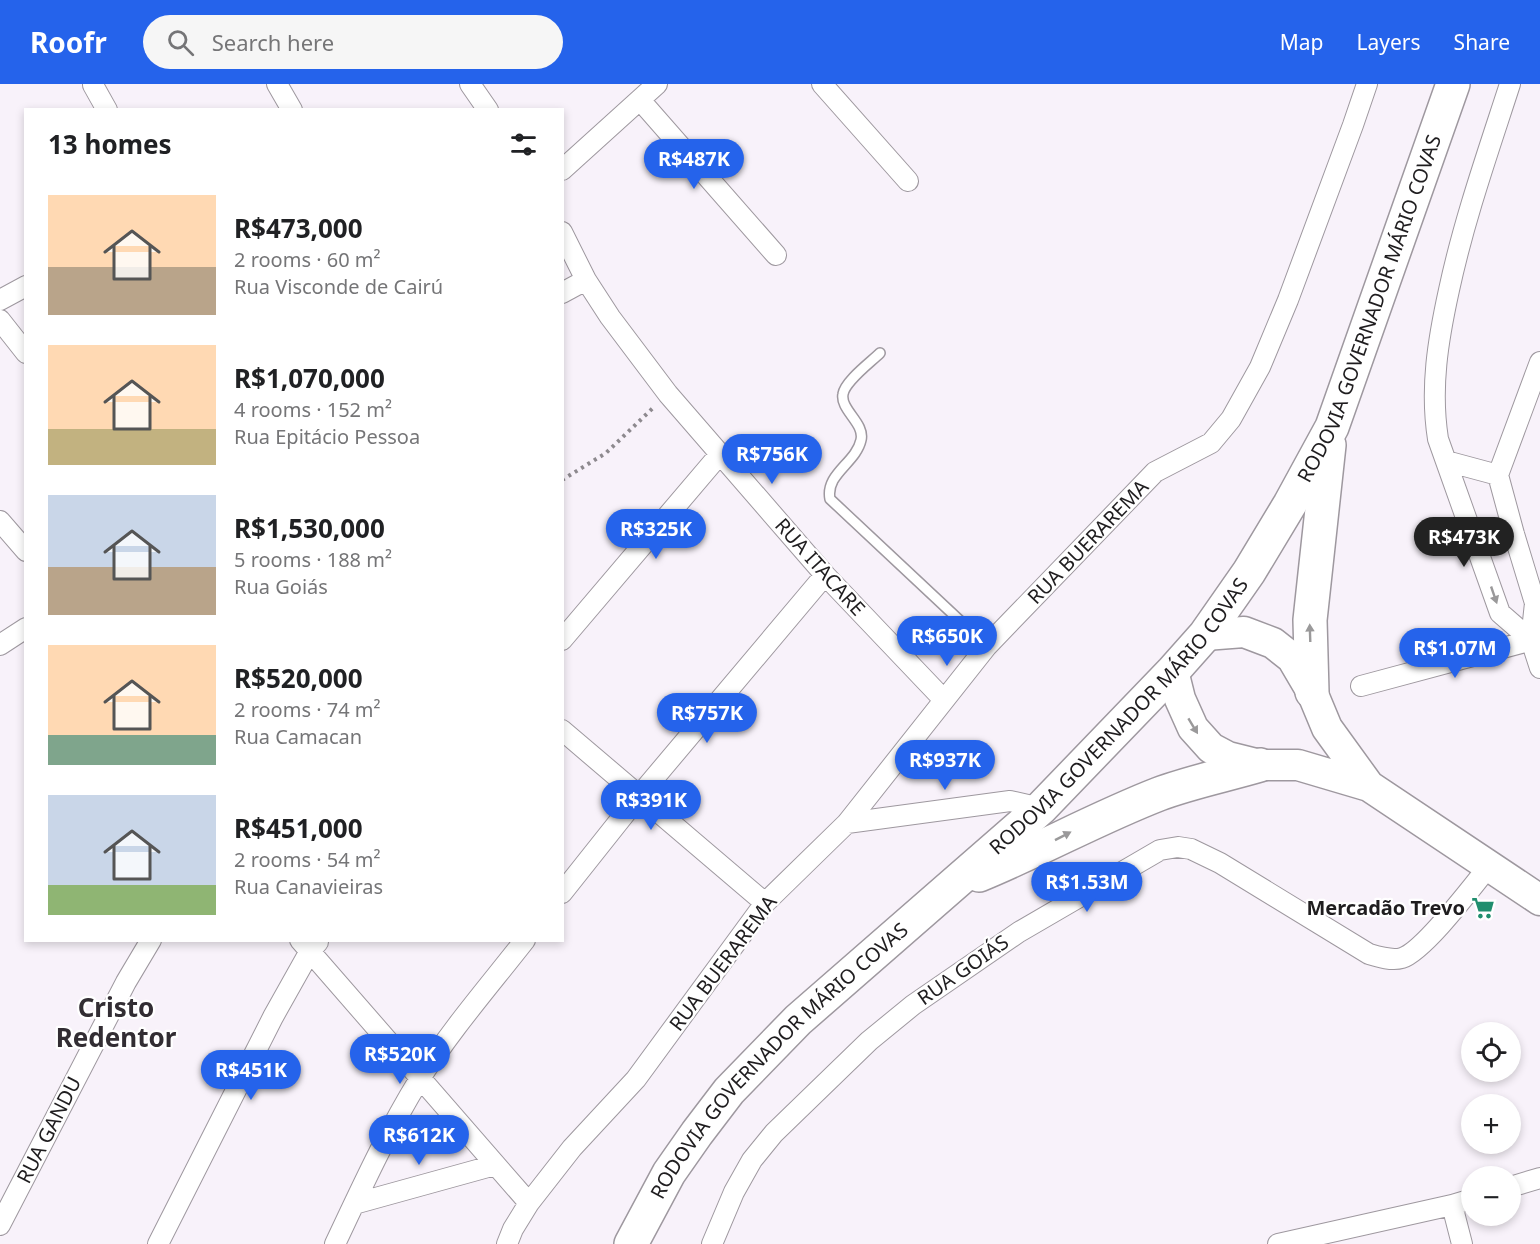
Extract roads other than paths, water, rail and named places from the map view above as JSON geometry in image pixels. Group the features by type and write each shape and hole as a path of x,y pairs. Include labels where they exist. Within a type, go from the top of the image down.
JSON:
{"highway":[{"name":"RODOVIA GOVERNADOR MÁRIO COVAS","path":"630,1244 669,1173 729,1091 798,1020 1041,808 1173,672 1205,635 1249,572 1290,504 1332,427 1453,84"},
{"path":"1312,692 1310,620 1332,427"},
{"path":"952,886 1009,863 1074,830 1160,794 1260,765"}],"main road":[{"path":"1205,635 1245,632 1273,643 1292,658 1312,692 1327,728 1369,786"},
{"path":"1173,672 1180,699 1192,728 1211,748 1228,757 1260,765 1298,765 1369,786 1489,867 1534,888"},
{"path":"1298,765 1316,750 1327,728"}],"street":[{"path":"278,84 291,108"},
{"path":"470,84 487,108"},
{"path":"564,168 657,84"},
{"path":"822,84 908,181"},
{"name":"RUA BUERAREMA","path":"507,1244 513,1229 529,1203 572,1148 636,1079 765,903 847,824 987,646 1155,472 1211,443 1232,419 1260,366 1288,300 1367,84"},
{"path":"1510,84 1459,243 1439,336 1434,377 1434,416 1438,439 1500,614 1536,639"},
{"path":"93,85 106,108"},
{"path":"640,100 776,255"},
{"name":"RUA ITACARE","path":"564,236 586,280 610,317 668,394 825,575 944,700"},
{"path":"564,292 586,280"},
{"path":"0,300 24,287"},
{"path":"0,320 24,350"},
{"path":"1540,362 1498,475 1535,603 1540,668"},
{"path":"564,638 720,454"},
{"path":"1446,461 1498,475"},
{"path":"0,521 24,549"},
{"path":"564,890 639,796 825,575"},
{"path":"0,645 24,629"},
{"path":"1361,686 1536,639"},
{"path":"564,732 765,903"},
{"path":"847,824 1010,801 1041,808"},
{"name":"RUA GOIÁS","path":"712,1244 734,1192 752,1160 774,1132 869,1041 913,1005 1019,932 1160,850 1178,847 1191,849 1220,863 1369,954 1385,958 1402,958 1419,947 1489,867"},
{"name":"RUA GANDU","path":"0,1225 126,982 150,942"},
{"path":"334,1244 420,1080 455,1030 523,942"},
{"path":"158,1244 310,944 420,1080 529,1203"},
{"path":"354,1204 495,1165"},
{"path":"1521,1184 1540,1178"},
{"path":"1278,1244 1461,1202"},
{"path":"1452,1205 1462,1244"},
{"path":"1312,1237 1345,1244"}],"lane":[{"path":"880,353 847,385 843,394 844,401 862,439 859,447 834,478 828,490 830,499 987,646"}],"place":[{"name":"Mercadão Trevo","path":"1483,908"}],"district":[{"name":"Cristo Redentor","path":"116,1023"}]}
